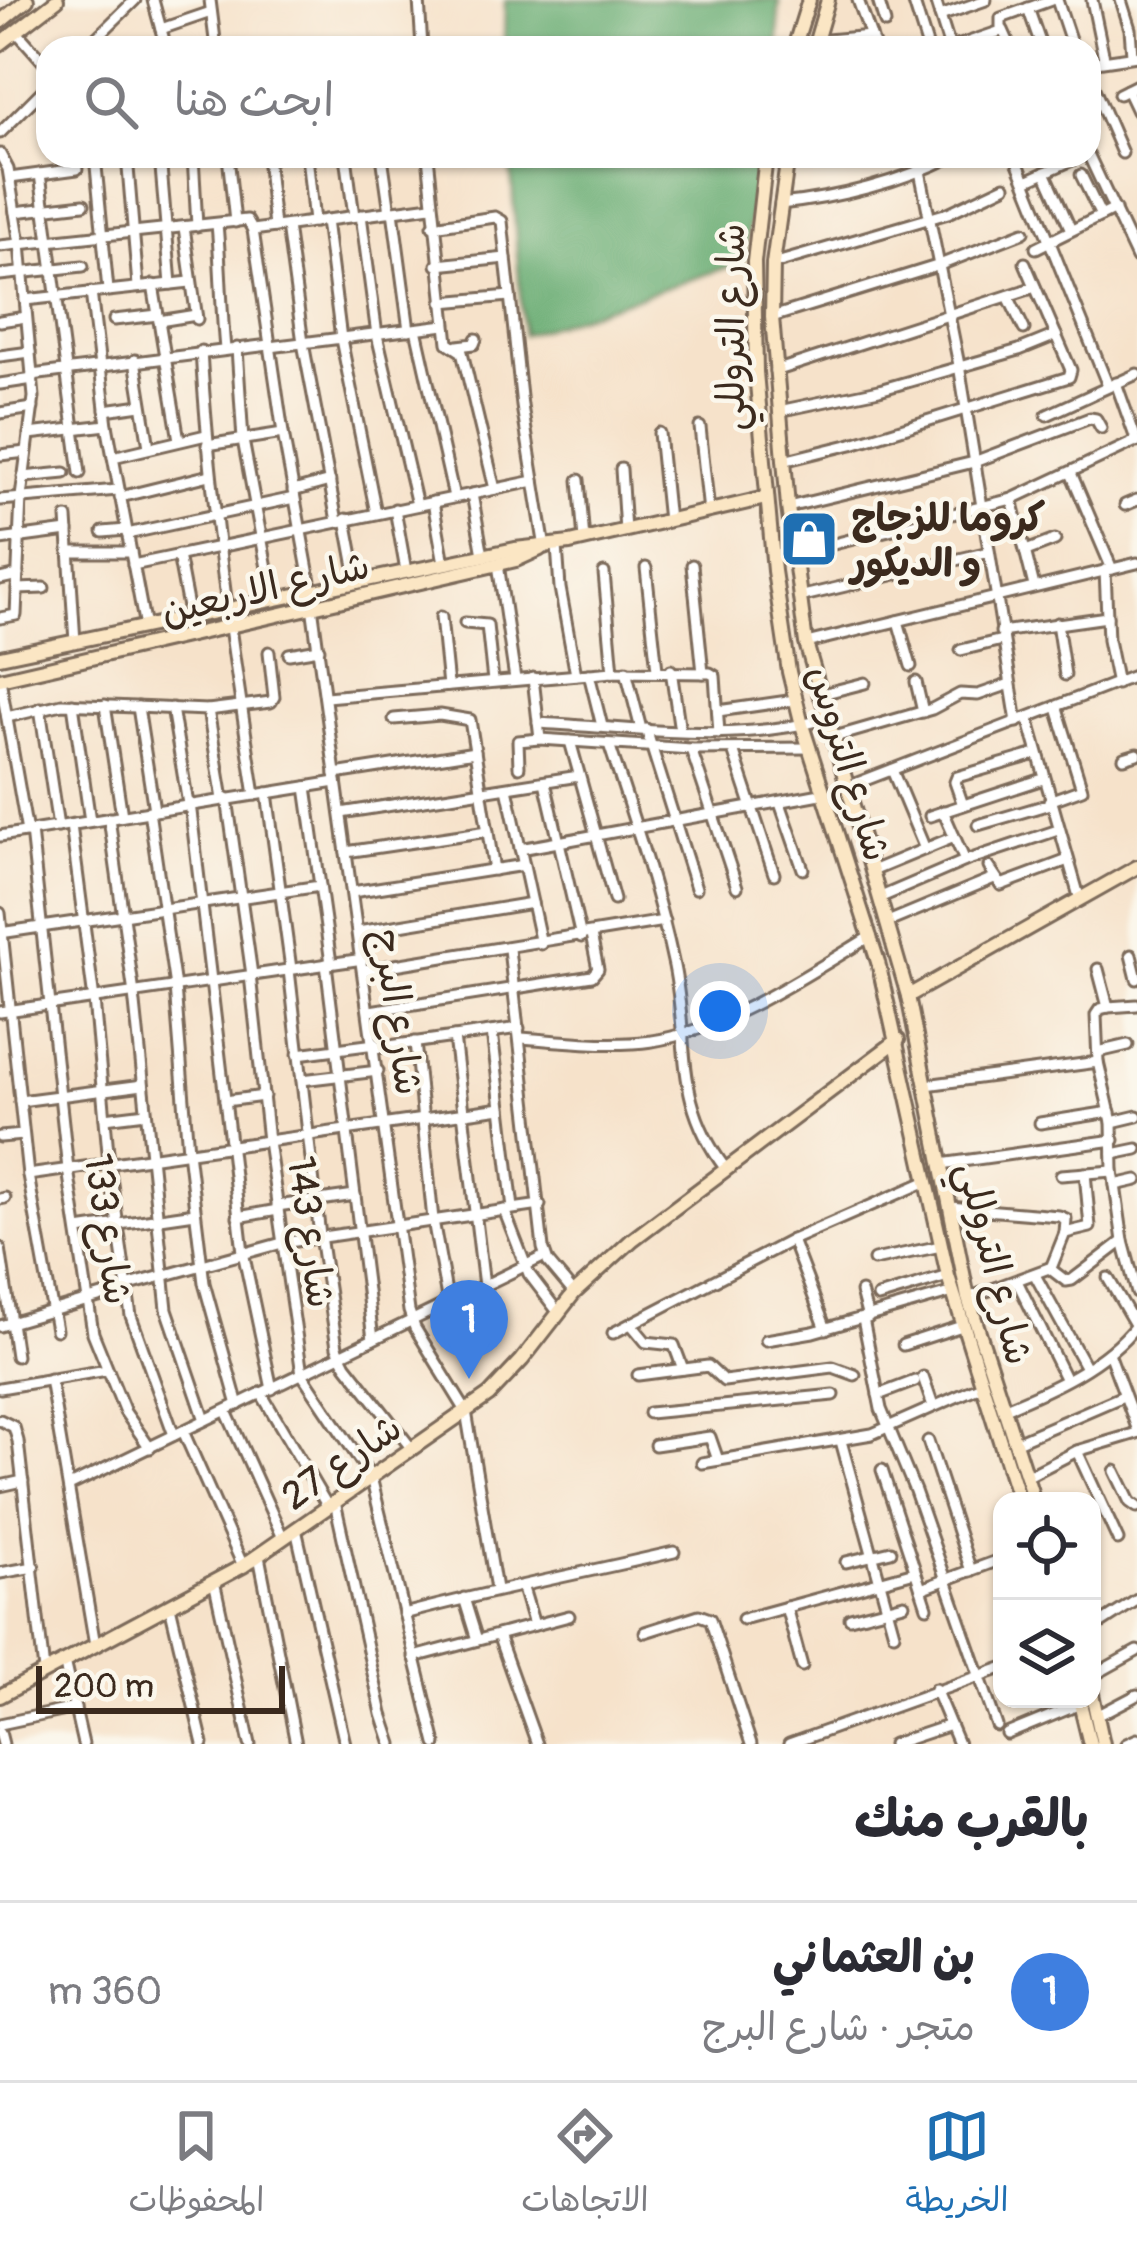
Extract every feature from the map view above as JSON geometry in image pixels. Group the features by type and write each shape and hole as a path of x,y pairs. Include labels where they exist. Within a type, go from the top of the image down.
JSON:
{"street":[{"path":"0,22 27,0"},
{"path":"0,44 57,0"},
{"path":"101,36 135,0"},
{"path":"153,0 162,36"},
{"path":"210,0 214,36"},
{"path":"419,0 421,36"},
{"path":"798,36 809,0"},
{"path":"818,36 828,0"},
{"path":"858,0 871,36"},
{"path":"878,0 885,23"},
{"path":"913,0 924,36"},
{"path":"935,0 947,36"},
{"path":"940,16 986,0"},
{"path":"1092,0 1099,36"},
{"path":"1101,59 1134,56 1131,15 1121,0"},
{"path":"1006,36 1001,18 1049,1 1067,36"},
{"path":"1028,8 1038,36"},
{"path":"160,29 212,13"},
{"path":"992,36 1003,30"},
{"path":"16,32 36,54"},
{"path":"1101,44 1104,58"},
{"path":"1128,90 1137,111"},
{"path":"0,133 36,97"},
{"path":"1101,103 1123,153"},
{"path":"0,154 10,178 20,244 33,408 20,496 16,615 0,618"},
{"path":"96,168 108,290"},
{"path":"128,168 138,286"},
{"path":"161,168 171,284"},
{"path":"194,168 197,226"},
{"path":"229,168 235,222"},
{"path":"267,168 274,227"},
{"path":"309,168 376,513"},
{"path":"348,168 377,335 417,505"},
{"path":"384,168 412,330 454,497"},
{"path":"429,168 449,344 473,344 476,339"},
{"name":"شارع التروللي","path":"765,168 755,248 755,340 766,499"},
{"name":"شارع التروللي","path":"786,168 773,263 772,317 788,507"},
{"path":"780,204 927,168"},
{"path":"794,554 1012,500 1137,442 1020,168"},
{"path":"1026,181 1047,168"},
{"path":"1053,168 1071,230"},
{"path":"1092,168 1137,258"},
{"path":"10,178 77,169"},
{"path":"920,171 959,365 1010,684 1080,900"},
{"path":"40,174 80,473"},
{"path":"1081,176 1100,216"},
{"path":"773,263 954,211 1004,186"},
{"path":"15,212 84,205"},
{"path":"0,247 235,222 251,221 253,230 431,206"},
{"path":"1036,248 1115,209"},
{"path":"433,226 495,217 502,221 534,481 576,675"},
{"path":"217,224 224,349"},
{"path":"287,226 303,343 330,481 358,583"},
{"path":"114,320 196,317 184,227"},
{"name":"شارع البرج","path":"253,230 312,599 412,1321 466,1411"},
{"path":"772,317 937,266 1024,232"},
{"path":"437,265 506,258"},
{"path":"783,461 1065,379 1071,370 1025,262"},
{"path":"0,275 83,266"},
{"path":"25,300 190,282"},
{"path":"153,285 179,440"},
{"path":"775,371 1035,287"},
{"path":"91,292 107,425 146,627"},
{"path":"442,302 510,296"},
{"path":"1008,296 1024,329"},
{"path":"0,321 26,317"},
{"path":"0,384 201,351 445,325"},
{"path":"778,411 854,397 1056,335"},
{"path":"755,340 773,337"},
{"path":"458,346 495,489"},
{"path":"237,348 243,440 273,600"},
{"path":"201,351 210,476 228,618 241,707 280,891 320,1236 340,1357 412,1449"},
{"path":"0,356 30,352"},
{"path":"135,360 148,448"},
{"path":"1047,415 1137,374"},
{"path":"105,410 141,405"},
{"path":"0,413 33,408"},
{"path":"788,507 974,462 1090,418 1101,428"},
{"path":"29,434 107,425"},
{"path":"700,427 709,512"},
{"path":"659,433 668,521"},
{"path":"113,457 179,440 243,440 283,434"},
{"path":"0,455 26,452"},
{"path":"621,469 625,531"},
{"path":"1071,472 1108,569 1107,617 1117,684"},
{"path":"22,477 65,473"},
{"path":"0,500 119,493 210,476"},
{"path":"579,480 584,540"},
{"path":"104,532 215,515 330,481"},
{"path":"133,565 534,481"},
{"path":"472,494 483,555"},
{"name":"شارع الاربعين","path":"0,679 228,618 498,564 548,548 766,499"},
{"name":"شارع التروس","path":"766,499 795,700 871,936 898,1040"},
{"path":"1012,500 1034,586"},
{"path":"1125,505 1137,500"},
{"path":"433,502 444,563"},
{"name":"شارع التروس","path":"788,507 806,643 818,694 889,922 916,1035"},
{"path":"394,509 406,571"},
{"path":"67,518 74,642"},
{"path":"0,540 68,531"},
{"path":"1026,551 1055,540"},
{"name":"شارع الاربعين","path":"0,657 190,618 228,618 273,600 312,599 406,571 548,548"},
{"path":"799,597 989,551"},
{"path":"69,552 130,552"},
{"path":"178,555 190,618"},
{"path":"806,643 1137,563"},
{"path":"498,564 515,679"},
{"path":"692,565 706,673"},
{"path":"646,568 657,670"},
{"path":"604,572 613,672"},
{"path":"0,579 18,575"},
{"path":"17,589 44,588"},
{"path":"441,616 448,686"},
{"path":"961,650 1057,623 1107,617"},
{"path":"898,621 911,666"},
{"path":"464,622 482,622 488,627 494,681"},
{"path":"1057,623 1065,675"},
{"path":"289,654 319,649"},
{"path":"8,717 74,704 208,710 274,700 268,652"},
{"path":"671,670 680,731"},
{"path":"626,671 696,888"},
{"path":"326,698 626,671 706,673 715,676 719,733"},
{"path":"589,674 602,726"},
{"path":"847,787 1137,675"},
{"path":"532,678 540,739"},
{"name":"شارع 133","path":"0,679 43,927 68,1169 93,1333 125,1412 150,1448"},
{"path":"916,682 923,712"},
{"path":"818,694 865,683"},
{"path":"831,738 923,712 953,697 1010,684"},
{"path":"718,711 795,700"},
{"path":"74,704 90,821"},
{"path":"105,705 122,816"},
{"path":"138,707 175,987 188,1151 208,1307 238,1405"},
{"path":"40,708 58,826"},
{"path":"172,708 203,903 238,1217 266,1391 331,1505 392,1744"},
{"path":"978,825 1082,789 1057,708"},
{"name":"شارع 143","path":"208,710 242,897 268,1142 302,1374 371,1477"},
{"path":"394,719 440,716 471,721 494,870"},
{"path":"538,723 719,733 826,719"},
{"path":"519,767 517,742 540,739 691,749 810,748"},
{"path":"571,741 614,900"},
{"path":"609,744 664,921 693,1114 725,1168"},
{"path":"691,749 737,887"},
{"path":"734,750 774,874"},
{"path":"0,836 306,787 475,752"},
{"path":"964,805 956,778 1036,754"},
{"path":"1124,758 1137,754"},
{"path":"990,767 998,794"},
{"path":"892,770 925,849"},
{"path":"340,813 579,776"},
{"path":"930,815 1043,779"},
{"path":"370,1011 595,975 598,969 545,782"},
{"path":"306,787 374,1340"},
{"path":"506,788 541,944"},
{"path":"520,849 826,794"},
{"path":"780,803 802,869"},
{"path":"944,811 965,861"},
{"path":"109,818 134,994 163,1276 171,1325 205,1420"},
{"path":"71,824 109,1163 137,1340 243,1566"},
{"path":"881,898 965,861 1058,830"},
{"path":"346,852 488,831"},
{"path":"872,871 954,837"},
{"path":"889,922 992,872 1004,884 1068,860"},
{"path":"352,892 524,865"},
{"path":"908,995 1137,866"},
{"path":"1,933 320,886"},
{"path":"358,932 532,904"},
{"path":"0,913 6,1012 56,1330"},
{"path":"6,1012 329,964 509,950 664,921"},
{"path":"298,1054 492,1032 632,1043 683,1032 801,979 871,936"},
{"path":"509,950 545,1256 574,1293"},
{"path":"1131,955 1137,980"},
{"path":"1098,969 1108,1007"},
{"path":"1137,1005 1108,1007 1096,1015 1098,1057 1114,1140 1114,1185 1137,1293"},
{"path":"492,1032 508,1209 525,1267 558,1312"},
{"name":"شارع التروللي","path":"916,1035 968,1298 1031,1492"},
{"path":"454,1037 484,1286"},
{"name":"شارع التروللي","path":"898,1040 948,1276 1016,1492"},
{"name":"شارع 27","path":"0,1696 243,1566 466,1411 505,1380 574,1293 662,1215 898,1040"},
{"path":"415,1042 448,1303"},
{"path":"926,1085 1098,1057 1128,1045"},
{"path":"302,1080 378,1071"},
{"path":"20,1101 143,1085"},
{"path":"225,1101 263,1096"},
{"path":"28,1175 501,1108"},
{"path":"105,1118 146,1113"},
{"path":"1040,1123 1137,1116"},
{"path":"0,1137 23,1135"},
{"path":"940,1164 1114,1140"},
{"path":"1113,1154 1137,1149"},
{"path":"1061,1174 1113,1171"},
{"path":"1065,1233 1090,1227 1085,1173"},
{"path":"1114,1185 1137,1180"},
{"path":"613,1333 792,1240 926,1186 945,1187"},
{"path":"238,1217 355,1195"},
{"path":"6,1324 282,1243 540,1205"},
{"path":"949,1207 1018,1211 1067,1222 1051,1268 968,1298"},
{"path":"1016,1227 1018,1211"},
{"path":"78,1229 195,1213"},
{"path":"1120,1221 1137,1215"},
{"path":"792,1240 826,1329"},
{"path":"1051,1268 1066,1281 1072,1280 1124,1245 1137,1244"},
{"path":"874,1260 941,1246"},
{"path":"0,1248 6,1324 16,1356"},
{"path":"69,1486 545,1256"},
{"path":"1035,1275 1085,1368"},
{"path":"878,1297 948,1276"},
{"path":"1003,1409 1085,1368 1109,1353 1136,1326 1108,1278"},
{"path":"1017,1281 1065,1378"},
{"path":"861,1292 888,1428 915,1491 997,1726"},
{"path":"766,1340 865,1319 953,1292"},
{"path":"631,1324 646,1342 674,1345 683,1369"},
{"path":"903,1345 962,1326"},
{"path":"1026,1477 1077,1451 1137,1431 1109,1353"},
{"path":"638,1375 711,1366 719,1380 721,1406"},
{"path":"719,1380 833,1367 855,1376"},
{"path":"0,1388 106,1370"},
{"path":"50,1379 95,1645"},
{"path":"878,1395 919,1379 933,1406"},
{"path":"1014,1443 1137,1382"},
{"path":"701,1463 841,1441 888,1428 981,1385"},
{"path":"649,1413 835,1395"},
{"path":"226,1411 283,1538"},
{"path":"466,1411 496,1589"},
{"path":"0,1420 14,1426 44,1671"},
{"path":"655,1445 710,1437 718,1460"},
{"path":"841,1441 893,1633"},
{"path":"928,1441 971,1570"},
{"path":"1077,1451 1118,1540"},
{"path":"882,1470 927,1607"},
{"path":"1115,1471 1137,1507"},
{"path":"371,1477 436,1744"},
{"path":"0,1486 23,1481"},
{"path":"890,1499 915,1491"},
{"path":"296,1529 345,1744"},
{"path":"845,1562 891,1551"},
{"path":"404,1613 674,1552"},
{"path":"259,1556 296,1744"},
{"path":"921,1589 993,1561"},
{"path":"0,1573 34,1567"},
{"path":"742,1619 915,1572"},
{"path":"214,1582 250,1744"},
{"path":"523,1588 535,1625"},
{"path":"464,1598 477,1640"},
{"path":"1101,1623 1137,1600"},
{"path":"850,1618 904,1604"},
{"path":"170,1606 203,1744"},
{"path":"785,1607 802,1666"},
{"path":"646,1632 699,1615 710,1619 751,1744"},
{"path":"414,1657 568,1616"},
{"path":"498,1635 537,1744"},
{"path":"1101,1671 1137,1651"},
{"path":"64,1661 83,1744"},
{"path":"789,1744 993,1671"},
{"path":"935,1689 958,1744"},
{"path":"1097,1716 1137,1695"},
{"path":"3,1744 0,1728 75,1708"},
{"path":"1007,1734 1065,1708"},
{"path":"1082,1708 1090,1744"},
{"path":"1095,1708 1103,1744"},
{"path":"892,1744 950,1725"},
{"path":"1126,1744 1137,1738"}],"green space":[{"path":"505,0 779,0 778,36 504,36"},
{"path":"511,168 759,168 743,262 523,335"}],"place":[{"name":"كروما للزجاج و الديكور","path":"809,539"},
{"name":"بن العثماني","path":"469,1379"}]}
